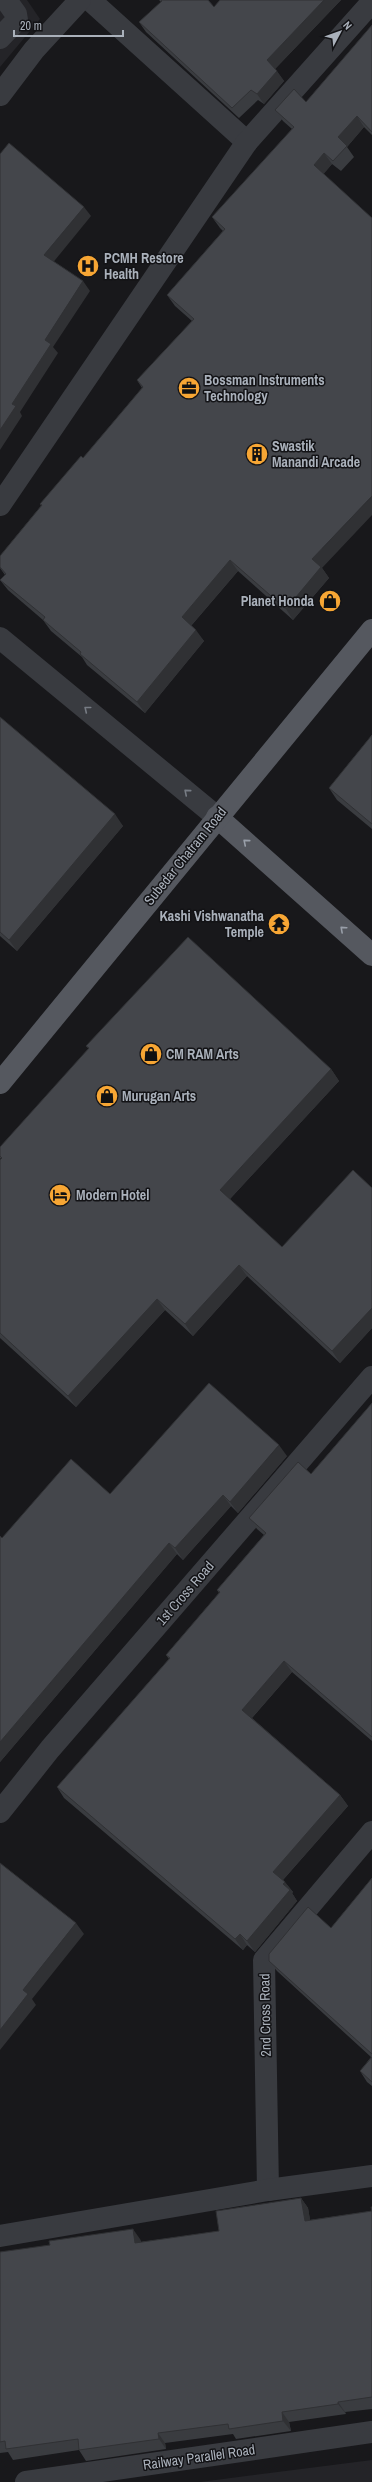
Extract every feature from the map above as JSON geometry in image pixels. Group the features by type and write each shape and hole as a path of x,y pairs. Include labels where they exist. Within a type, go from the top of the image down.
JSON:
{"main road":[{"name":"Subedar Chatram Road","path":"0,1083 372,630"},
{"path":"218,816 372,955"}],"street":[{"path":"0,38 17,20 16,14 6,0"},
{"path":"0,95 34,50 80,0"},
{"path":"90,0 247,142"},
{"path":"0,505 247,142 372,2"},
{"path":"0,638 218,816"},
{"name":"1st Cross Road","path":"0,1812 50,1749 372,1377"},
{"name":"2nd Cross Road","path":"268,2190 264,1960 372,1832"},
{"path":"0,2236 268,2190 372,2176"},
{"name":"Railway Parallel Road","path":"26,2482 372,2432"}],"shaded area":[{"path":"0,0 27,0 40,19 0,67"},
{"path":"372,2460 372,2482 200,2482"}],"building":[{"path":"161,0 208,0 214,7 220,0 324,0 267,60 277,71 257,94 251,90 232,108 139,22 162,1"},
{"path":"372,25 372,132 357,116 338,137 347,146 333,161 324,153 314,165 372,218 372,496 312,559 321,567 286,609 230,560 182,617 196,630 137,702 80,654 81,652 43,620 45,617 0,580 6,574 0,567 0,556 42,505 40,504 81,456 83,458 143,387 137,380 194,319 167,295 225,229 212,217 294,127 275,110 294,89 306,102"},
{"path":"9,143 84,207 44,255 83,281 45,340 51,344 12,404 16,406 0,430 0,154"},
{"path":"0,717 115,814 9,940 0,932"},
{"path":"372,735 372,824 329,788"},
{"path":"188,937 331,1069 220,1190 282,1247 353,1170 372,1188 372,1308 332,1351 239,1265 185,1324 157,1299 68,1396 0,1333 0,1160 2,1158 0,1156 0,1147 89,1048 86,1046"},
{"path":"209,1383 279,1445 230,1502 223,1495 175,1548 169,1543 0,1742 0,1536 2,1538 71,1459 110,1494"},
{"path":"372,1403 372,1737 284,1661 242,1710 340,1795 273,1872 285,1882 283,1884 290,1890 247,1941 240,1934 235,1939 57,1787 170,1658 166,1655 220,1592 217,1590 266,1533 249,1518 298,1462 311,1474"},
{"path":"0,1863 76,1923 23,1990 28,1994 0,2030"},
{"path":"372,1878 372,2054 269,1961 269,1954 308,1907 331,1928"},
{"path":"372,2057 372,2082 360,2071"},
{"path":"301,2198 305,2221 372,2211 372,2397 338,2402 338,2404 282,2412 283,2421 229,2429 228,2424 158,2433 159,2439 79,2450 78,2439 6,2449 5,2441 0,2442 0,2252 50,2245 49,2241 133,2229 135,2243 219,2231 216,2211"}],"place":[{"name":"PCMH Restore Health","path":"88,266"},
{"name":"Bossman Instruments Technology","path":"189,388"},
{"name":"Swastik Manandi Arcade","path":"257,454"},
{"name":"Planet Honda","path":"330,601"},
{"name":"Kashi Vishwanatha Temple","path":"279,924"},
{"name":"CM RAM Arts","path":"151,1054"},
{"name":"Murugan Arts","path":"107,1096"},
{"name":"Modern Hotel","path":"60,1195"}]}
